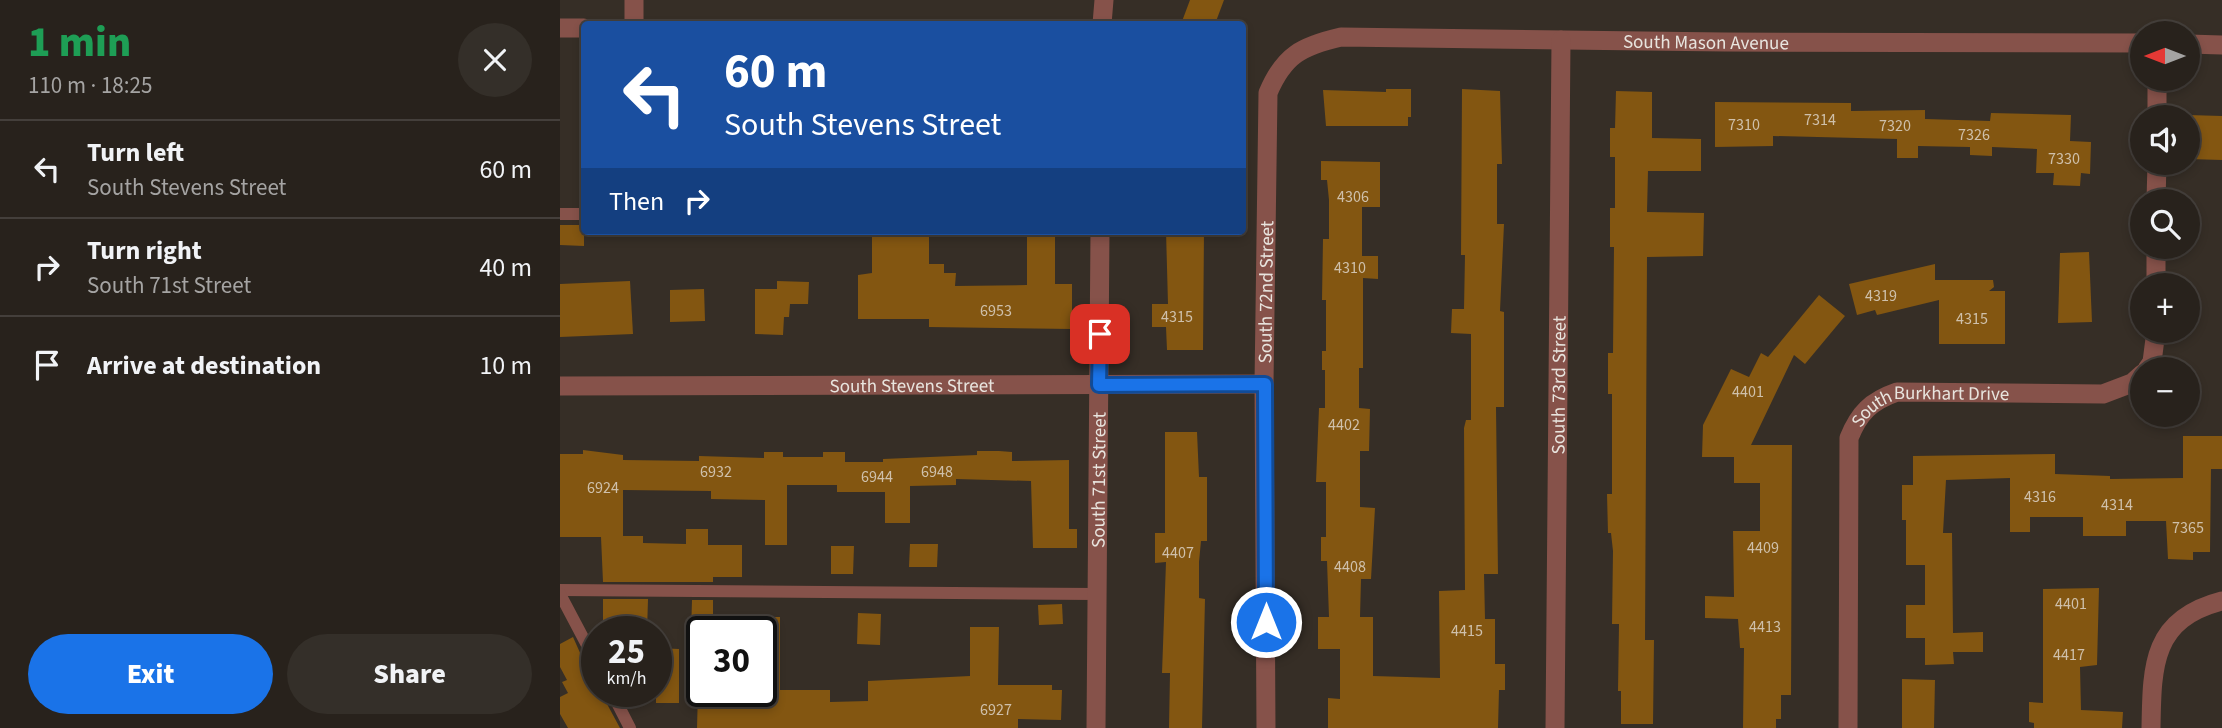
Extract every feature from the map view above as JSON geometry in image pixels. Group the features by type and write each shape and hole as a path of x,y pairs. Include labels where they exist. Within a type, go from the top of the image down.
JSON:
{"street":[{"path":"634,0 634,21"},
{"path":"1102,21 1104,0"},
{"path":"560,28 581,28"},
{"name":"South Mason Avenue","path":"1279,67 1303,48 1341,37 2130,43"},
{"name":"South 73rd Street","path":"1555,728 1561,40"},
{"path":"2200,44 2222,45"},
{"name":"South 72nd Street","path":"1266,728 1268,93 1279,67"},
{"name":"South 71st Street","path":"1096,728 1100,235"},
{"name":"South Stevens Street","path":"560,386 1265,384"},
{"name":"South Burkhart Drive","path":"1847,728 1849,438 1857,418 1878,398 1897,392 2103,394 2130,384"},
{"path":"2151,728 2153,673 2162,643 2175,623 2204,606 2222,601"}],"lane":[{"path":"560,214 581,214"},
{"path":"581,633 560,592 1097,594"},
{"path":"619,707 630,728"}],"building":[{"path":"1190,0 1224,0 1216,21 1182,21"},
{"path":"1386,89 1411,89 1411,117 1408,117 1408,126 1326,126 1323,90 1386,92"},
{"path":"1462,89 1500,91 1502,164 1497,164 1497,224 1504,224 1500,311 1504,312 1504,407 1496,407 1498,574 1484,574 1485,619 1495,619 1495,664 1505,664 1505,690 1499,690 1498,728 1328,728 1328,698 1340,699 1340,649 1318,649 1318,617 1329,617 1327,561 1321,561 1321,537 1326,537 1326,482 1316,482 1319,408 1325,408 1325,370 1322,370 1322,351 1326,351 1326,300 1322,300 1323,239 1329,239 1327,180 1321,180 1321,161 1380,162 1380,207 1362,207 1362,256 1378,256 1378,279 1363,278 1363,368 1359,368 1359,408 1370,409 1369,451 1360,451 1360,507 1375,508 1371,579 1361,579 1360,617 1373,617 1373,676 1440,678 1439,591 1465,590 1464,428 1466,420 1471,420 1471,334 1451,333 1452,309 1464,309 1465,255 1461,255"},
{"path":"1616,91 1652,92 1652,138 1701,139 1701,171 1648,171 1647,212 1704,213 1703,256 1647,257 1645,640 1654,640 1653,724 1621,724 1621,691 1618,691 1619,624 1612,624 1613,551 1611,533 1608,533 1607,494 1612,494 1612,394 1608,394 1608,353 1613,353 1614,247 1610,247 1610,208 1615,208 1615,157 1610,157 1610,128 1615,128"},
{"path":"1715,102 1851,103 1851,111 1925,110 1925,119 1990,121 1991,113 2071,115 2070,141 2091,142 2090,174 2081,173 2080,186 2053,185 2054,173 2036,173 2037,149 1992,147 1992,156 1970,155 1970,147 1918,146 1918,158 1897,158 1897,139 1773,136 1773,146 1715,147"},
{"path":"2200,115 2222,116 2222,160 2200,159"},
{"path":"560,225 581,225 584,246 560,245"},
{"path":"872,235 929,235 929,264 944,264 944,273 956,273 955,286 1027,285 1027,235 1055,235 1055,284 1072,284 1072,329 929,327 929,319 858,319 858,275 872,273"},
{"path":"1166,235 1204,235 1203,350 1167,350 1166,327 1152,327 1152,304 1168,304"},
{"path":"2089,252 2092,322 2058,323 2060,253"},
{"path":"1935,264 1935,280 1993,280 1994,287 1989,291 2005,291 2005,344 1939,344 1939,300 1877,315 1875,310 1857,315 1849,284"},
{"path":"630,281 633,334 560,337 560,284"},
{"path":"777,281 809,282 808,304 790,304 789,317 784,317 783,335 755,334 755,289 777,289"},
{"path":"704,289 705,321 670,322 670,290"},
{"path":"1819,295 1845,316 1805,364 1794,355 1751,445 1792,445 1791,695 1781,695 1781,719 1776,719 1776,728 1743,728 1744,648 1740,648 1738,619 1705,618 1705,596 1734,597 1733,531 1760,531 1760,483 1734,483 1734,457 1702,457 1703,425 1731,369 1749,377 1761,353 1768,357"},
{"path":"1165,432 1197,432 1199,477 1207,477 1207,541 1201,541 1199,562 1199,598 1205,599 1202,728 1169,728 1170,673 1162,673 1166,562 1155,563 1155,533 1165,533"},
{"path":"2183,436 2222,436 2222,469 2211,469 2210,552 2193,552 2193,560 2168,559 2166,521 2126,521 2126,536 2083,536 2083,517 2030,517 2030,532 2010,532 2010,478 1946,480 1943,533 1952,533 1953,633 1983,632 1983,652 1953,652 1954,664 1925,665 1925,638 1906,638 1906,605 1925,605 1925,565 1906,565 1906,520 1902,520 1902,485 1913,485 1913,456 2055,454 2055,474 2110,476 2110,479 2183,478"},
{"path":"583,450 623,455 623,460 699,461 699,456 764,458 764,452 783,452 783,457 823,457 823,452 845,452 845,462 883,462 883,459 977,455 977,451 999,451 1012,452 1012,461 1069,460 1069,529 1077,529 1077,548 1033,548 1031,481 956,479 956,485 910,486 910,523 885,523 885,492 837,492 837,485 787,485 787,545 765,545 765,500 711,499 711,491 623,490 623,536 643,536 643,543 686,544 686,529 708,529 708,545 742,545 742,577 713,577 713,582 603,582 601,537 560,537 560,454 583,454"},
{"path":"910,544 938,544 937,567 909,567"},
{"path":"831,546 854,546 853,574 831,574"},
{"path":"2099,588 2097,665 2080,667 2081,710 2123,712 2122,728 2034,728 2034,723 2029,722 2029,702 2043,703 2043,589"},
{"path":"603,599 648,599 647,616 603,616"},
{"path":"692,600 713,600 713,616 692,616"},
{"path":"1062,604 1063,624 1039,625 1038,605"},
{"path":"858,613 881,614 880,645 857,644"},
{"path":"777,617 780,617 780,690 830,690 830,702 868,701 868,681 970,676 970,627 999,627 998,685 1052,685 1052,690 1062,690 1061,720 1018,719 1018,728 697,728 698,707 777,707"},
{"path":"573,637 581,655 581,707 609,707 620,728 568,728 560,714 560,697 568,693 562,682 567,680 560,667 560,644"},
{"path":"672,649 679,649 679,703 672,703"},
{"path":"1902,679 1935,680 1934,728 1902,728"}],"route":[{"path":"1100,334 1099,385 1265,384 1266,622"}]}
